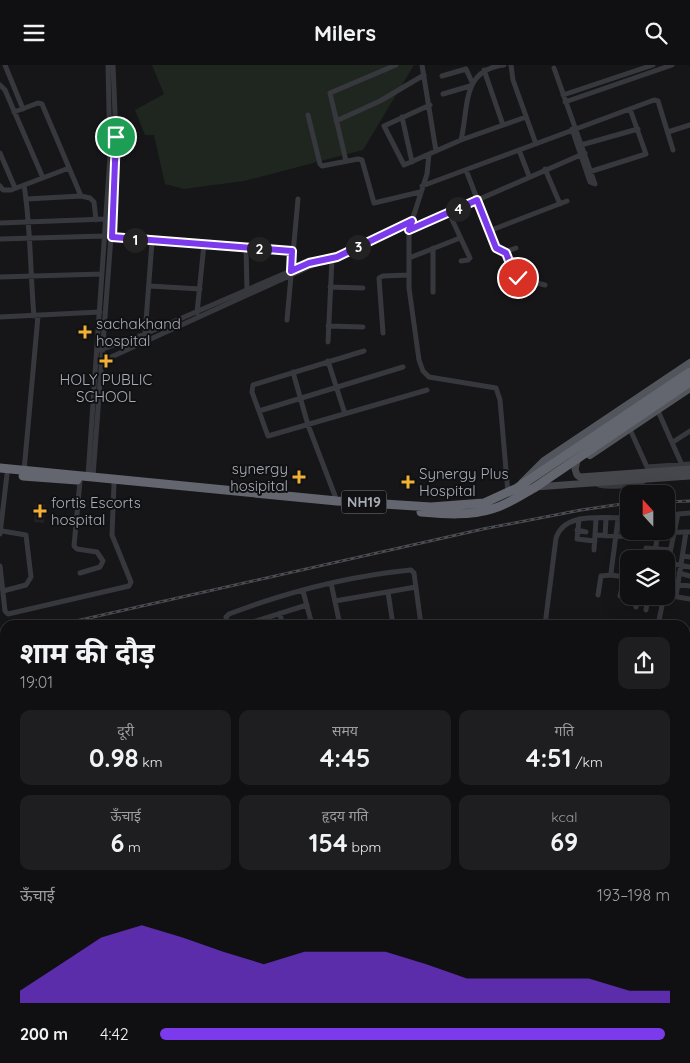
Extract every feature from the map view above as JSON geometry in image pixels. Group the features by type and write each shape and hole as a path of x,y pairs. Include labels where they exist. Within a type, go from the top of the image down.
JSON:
{"highway":[{"name":"NH19","path":"2,472 87,478 114,484 323,504 445,513 492,509 534,487 578,460 625,420 690,372"},
{"name":"NH19","path":"2,472 24,471 337,501 450,507 484,503 517,488 625,420 690,382"}],"main road":[{"path":"625,420 690,363"},
{"path":"625,420 658,411 690,388"},
{"path":"578,460 575,469 580,477 688,465"},
{"path":"534,487 690,476"}],"street":[{"path":"5,65 23,109"},
{"path":"100,350 100,312 110,156 108,65"},
{"path":"80,573 100,567 102,561 97,552 77,549 74,546 87,478 112,237 116,137 113,65"},
{"path":"346,161 330,93 396,65"},
{"path":"422,65 436,151"},
{"path":"443,94 471,84 484,70 504,65"},
{"path":"511,65 513,80 536,144"},
{"path":"563,95 653,65"},
{"path":"565,102 672,65"},
{"path":"554,68 589,172 645,155 630,109"},
{"path":"442,76 466,69 471,84 461,140"},
{"path":"484,70 503,125"},
{"path":"336,121 371,105 424,75"},
{"path":"0,85 5,90 43,179"},
{"path":"308,115 321,165 362,160 374,203 421,189 574,129 654,101 658,101 673,150"},
{"path":"14,112 38,103 42,104 81,196"},
{"path":"430,105 385,125 384,128 402,164 412,162 461,140 526,117"},
{"path":"402,117 412,162"},
{"path":"668,133 690,125"},
{"path":"580,145 638,129"},
{"path":"519,150 529,176"},
{"path":"0,153 15,189"},
{"path":"429,154 427,174 409,230 409,275 416,347 423,371 429,377 492,386 499,393 508,493"},
{"path":"409,230 582,154"},
{"path":"0,186 6,191 15,189 69,168"},
{"path":"545,169 560,204"},
{"path":"466,170 496,248 505,252 516,277 544,285"},
{"path":"24,185 31,239 30,276 36,316 24,471"},
{"path":"27,199 81,196 94,200 96,220"},
{"path":"287,320 298,199"},
{"path":"490,231 567,201"},
{"path":"449,213 470,259 461,261"},
{"path":"0,223 106,219"},
{"path":"100,350 146,334 309,263 332,259 412,221"},
{"path":"0,239 104,236 152,242 292,251"},
{"path":"409,258 460,238"},
{"path":"144,342 150,286 152,242"},
{"path":"196,320 204,244"},
{"path":"246,248 247,297"},
{"path":"432,248 433,292"},
{"path":"505,252 516,248"},
{"path":"328,342 332,259"},
{"path":"98,363 247,297 320,262"},
{"path":"0,277 102,274"},
{"path":"383,333 379,278 383,276 409,275"},
{"path":"150,286 200,289"},
{"path":"330,287 363,288"},
{"path":"0,317 100,312"},
{"path":"328,326 363,327"},
{"path":"364,351 253,385 252,392 268,436 427,390"},
{"path":"328,361 345,414"},
{"path":"259,411 403,367"},
{"path":"293,372 308,425 337,501"},
{"path":"658,411 673,442 688,465"},
{"path":"596,482 601,487 642,483 645,480 646,467 625,420"},
{"path":"673,442 690,431"},
{"path":"646,467 688,465"},
{"path":"2,472 1,532 26,535 31,577 29,583 3,591"},
{"path":"0,566 6,611 10,614 132,584 112,535 114,484"},
{"path":"675,514 690,513"},
{"path":"675,525 678,514"},
{"path":"545,620 558,532 562,527 579,519 618,519 611,575"},
{"path":"579,519 577,539 595,541"},
{"path":"594,549 596,519"},
{"path":"605,536 606,519"},
{"path":"577,531 586,532"},
{"path":"675,532 688,532 687,545 680,566 676,596 690,599"},
{"path":"595,535 620,536"},
{"path":"638,540 638,545"},
{"path":"655,549 657,540"},
{"path":"646,550 646,548 670,550 672,540"},
{"path":"682,556 690,557"},
{"path":"675,567 690,567"},
{"path":"226,620 226,617 229,614 332,583 411,570 414,573 420,620"},
{"path":"679,573 690,576"},
{"path":"598,595 601,576 620,576"},
{"path":"332,583 339,620"},
{"path":"677,584 690,586"},
{"path":"335,601 416,587"},
{"path":"303,591 311,620"},
{"path":"388,591 393,620"},
{"path":"262,620 307,605"},
{"path":"646,609 647,605"},
{"path":"659,620 663,605"},
{"path":"280,613 281,620"}],"shaded area":[{"path":"152,65 414,65 363,150 244,181 184,189 165,184 154,135 145,135 135,110 164,94"},
{"name":"fortis Escorts hospital","path":"36,502 45,504 44,523 34,522"}],"railway":[{"path":"675,502 690,501"},
{"path":"80,620 483,529 620,504"}],"place":[{"name":"sachakhand hospital","path":"85,332"},
{"name":"HOLY PUBLIC SCHOOL","path":"106,361"},
{"name":"synergy hosipital","path":"299,477"},
{"name":"Synergy Plus Hospital","path":"408,482"},
{"name":"fortis Escorts hospital","path":"40,511"}],"route":[{"path":"116,137 112,237 152,242 292,251 291,271 309,263 337,257 412,221 409,230 477,200 496,248 506,253 514,274 518,278"}]}
